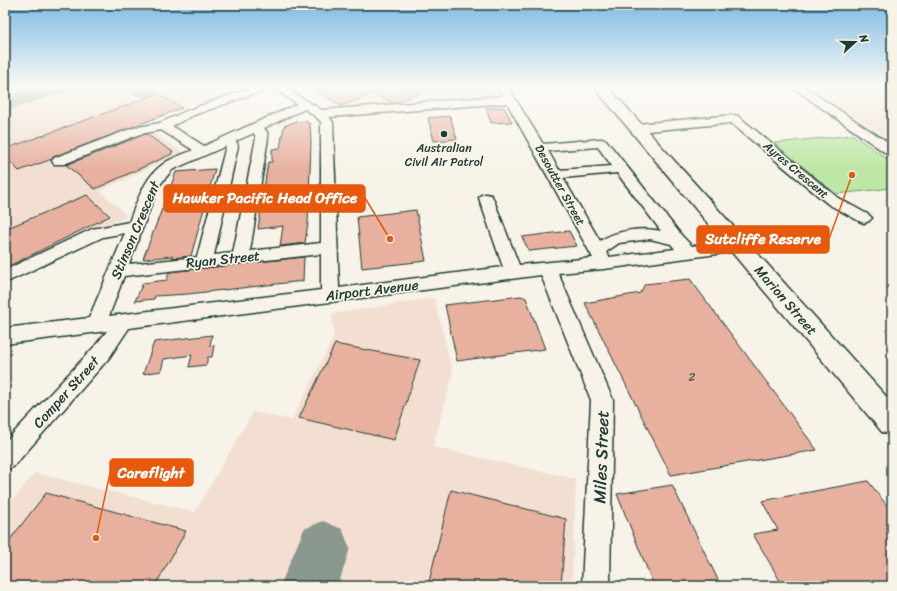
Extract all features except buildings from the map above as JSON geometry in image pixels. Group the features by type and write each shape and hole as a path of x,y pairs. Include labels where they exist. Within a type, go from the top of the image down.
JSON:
{"main road":[{"name":"Marion Street","path":"625,115 892,423"}],"street":[{"path":"59,161 137,131 163,126 187,115"},
{"name":"Stinson Crescent","path":"96,325 154,180 167,168 284,115"},
{"path":"321,115 326,119 328,124 330,295"},
{"name":"Desoutter Street","path":"519,115 600,257"},
{"path":"839,115 892,150"},
{"name":"Ayres Crescent","path":"636,128 734,119 829,198 864,218"},
{"path":"163,126 203,151"},
{"path":"241,257 262,138 261,132 255,128"},
{"path":"204,261 232,146 227,140"},
{"path":"539,148 601,143 682,246"},
{"path":"554,175 620,169"},
{"path":"486,198 513,272"},
{"path":"5,277 98,233 116,228 135,226"},
{"path":"600,257 615,238 643,234 650,234 682,246"},
{"name":"Airport Avenue","path":"5,336 547,268 600,257 682,246 740,246"},
{"name":"Ryan Street","path":"117,271 330,248"},
{"name":"Miles Street","path":"547,268 602,400 596,586"},
{"name":"Comper Street","path":"5,460 102,352 123,321"}],"shaded area":[{"path":"5,115 168,115 142,125 183,152 100,191 128,216 5,274"},
{"path":"852,115 892,115 892,141"},
{"path":"434,298 453,373 433,447 576,479 572,586 5,586 5,509 35,473 195,512 253,412 292,420 334,336 332,314"}],"green space":[{"path":"853,135 892,162 892,188 836,194 774,143"}],"taxiway":[{"path":"309,586 323,548"}],"place":[{"name":"Australian Civil Air Patrol","path":"444,134"},
{"name":"Sutcliffe Reserve","path":"852,175"},
{"name":"Hawker Pacific Head Office","path":"390,239"},
{"name":"Careflight","path":"96,538"}]}
